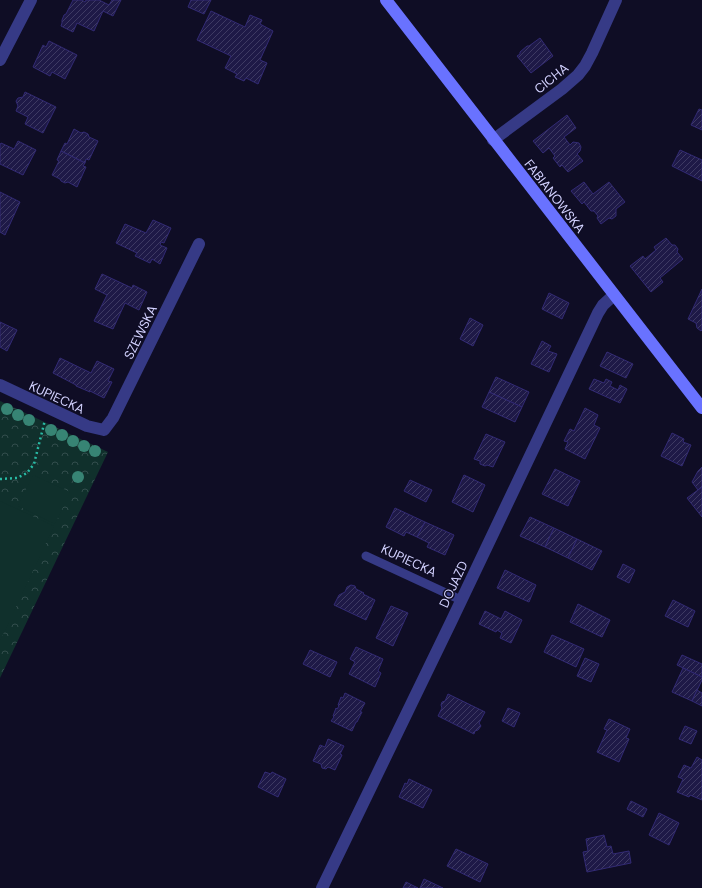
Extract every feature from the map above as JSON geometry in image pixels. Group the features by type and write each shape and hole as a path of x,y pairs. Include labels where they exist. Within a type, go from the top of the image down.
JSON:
{"street":[{"path":"0,60 31,0"},
{"name":"FABIANOWSKA","path":"386,0 702,408"},
{"name":"CICHA","path":"493,140 562,89 578,75 592,53 616,0"},
{"name":"SZEWSKA","path":"104,430 113,418 198,244"},
{"name":"DOJAZD","path":"322,888 462,600 598,313 603,305 614,295"},
{"name":"KUPIECKA","path":"0,385 87,426 104,430"}],"lane":[{"name":"KUPIECKA","path":"366,556 462,600"}],"path":[{"path":"0,479 17,478 27,473 34,464 45,422"}],"green space":[{"path":"0,401 108,452 0,678"},
{"path":"33,475 70,492 55,524 18,506"},
{"path":"0,501 54,526 0,641"}],"building":[{"path":"73,0 82,0 85,2 86,0 99,0 109,5 112,0 121,0 113,16 103,11 94,31 77,23 73,32 61,26 64,15 66,14"},
{"path":"191,0 211,0 204,14 188,7"},
{"path":"211,11 245,27 250,15 262,20 260,24 273,31 260,60 267,63 258,84 246,78 244,81 235,77 237,74 225,68 231,56 197,40"},
{"path":"540,38 553,56 531,73 517,56 527,46"},
{"path":"49,41 77,55 65,79 52,72 50,76 33,67 43,45 46,47"},
{"path":"25,92 56,107 43,133 25,124 28,117 16,111 18,106 16,101 18,98 23,97"},
{"path":"699,109 702,110 702,130 691,125"},
{"path":"567,115 576,128 564,137 570,145 573,142 579,143 581,147 577,154 583,161 568,172 562,165 560,167 553,158 555,156 549,148 543,153 533,141"},
{"path":"74,129 81,133 84,132 88,134 89,137 98,141 89,160 86,159 85,163 61,151 65,143 67,144"},
{"path":"18,141 36,150 23,175 0,164 1,143 14,149"},
{"path":"680,150 702,160 702,181 672,166"},
{"path":"61,151 85,163 83,166 86,167 77,187 68,182 65,183 52,175 59,161 57,160"},
{"path":"584,182 593,194 609,182 625,202 616,209 616,216 612,219 609,218 601,224 594,211 591,211 584,202 582,204 571,191"},
{"path":"0,192 20,202 5,235 0,232"},
{"path":"153,220 171,228 164,243 161,242 160,245 167,248 160,264 152,259 150,263 135,256 137,253 116,243 125,224 146,233"},
{"path":"666,238 672,245 675,245 678,249 677,252 683,259 660,278 663,282 651,292 630,266 643,256 645,259 656,250 654,247"},
{"path":"102,274 132,288 133,285 147,292 139,310 125,303 113,329 94,321 107,295 95,289"},
{"path":"702,289 701,331 697,328 696,323 688,319"},
{"path":"549,293 569,303 562,319 542,309"},
{"path":"470,318 483,325 473,346 460,339"},
{"path":"0,322 17,330 7,351 0,347"},
{"path":"542,341 551,346 548,351 557,354 549,372 531,364"},
{"path":"607,352 633,364 626,378 600,366"},
{"path":"60,358 91,373 97,361 114,369 108,381 112,382 104,398 76,386 53,373"},
{"path":"496,377 529,392 522,407 489,392"},
{"path":"594,379 604,383 606,379 612,382 610,386 618,390 620,385 627,389 620,403 589,389"},
{"path":"489,392 522,407 515,422 482,407"},
{"path":"585,408 598,415 594,425 600,428 585,459 565,449 568,442 564,441 570,429 574,431"},
{"path":"672,433 684,439 683,442 691,445 682,466 661,456"},
{"path":"486,434 505,442 493,467 480,464 480,461 474,459"},
{"path":"702,467 702,487 698,490 692,482"},
{"path":"555,469 580,481 568,506 542,494"},
{"path":"464,475 485,485 473,512 452,502"},
{"path":"410,480 432,490 426,502 404,491"},
{"path":"702,487 702,517 687,498"},
{"path":"395,508 425,522 417,537 406,532 404,536 386,527"},
{"path":"530,517 554,528 545,547 520,536"},
{"path":"425,522 454,535 445,555 427,547 429,543 417,537"},
{"path":"554,528 577,539 568,558 545,547"},
{"path":"577,539 602,551 592,570 568,558"},
{"path":"623,564 635,570 629,583 617,577"},
{"path":"505,570 536,585 529,602 497,588"},
{"path":"351,585 355,586 356,589 364,593 363,594 375,600 366,620 334,605 339,595 345,592 347,587"},
{"path":"673,600 695,611 688,627 665,616"},
{"path":"578,604 610,620 602,637 570,622"},
{"path":"391,606 408,613 393,646 376,638"},
{"path":"485,611 501,619 505,611 522,620 511,643 500,638 502,633 497,630 496,632 479,624"},
{"path":"552,635 584,649 576,667 544,652"},
{"path":"356,647 383,659 378,671 381,673 375,687 349,674 355,662 350,659"},
{"path":"310,650 337,662 330,677 303,664"},
{"path":"682,655 702,664 702,677 677,665"},
{"path":"585,658 599,664 591,682 577,676"},
{"path":"683,668 702,677 692,701 672,692"},
{"path":"697,690 702,693 702,706 692,701"},
{"path":"345,693 365,703 352,731 331,721 334,717 336,708 337,709 339,706 341,697 343,698"},
{"path":"448,694 485,712 479,723 481,726 475,731 474,734 438,716 442,708 442,702 445,701"},
{"path":"508,708 520,713 514,727 502,721"},
{"path":"609,719 630,729 626,738 629,739 619,762 597,752 607,730 604,729"},
{"path":"685,726 697,731 691,744 679,739"},
{"path":"328,739 344,746 340,754 342,755 335,770 328,767 326,769 322,768 321,764 313,761 320,745 325,747"},
{"path":"697,757 702,760 702,800 677,792 683,779 678,777 684,765 691,768"},
{"path":"265,772 271,774 272,772 286,779 278,797 258,787"},
{"path":"409,779 432,790 423,808 399,797 405,783 407,784"},
{"path":"631,801 647,809 643,817 627,809"},
{"path":"659,813 679,823 669,845 649,835"},
{"path":"604,835 607,847 611,846 613,854 629,851 631,863 587,872 583,852 588,851 586,839"},
{"path":"456,849 488,864 480,882 447,866"},
{"path":"424,879 443,888 420,888"},
{"path":"406,882 418,888 403,888"}]}
